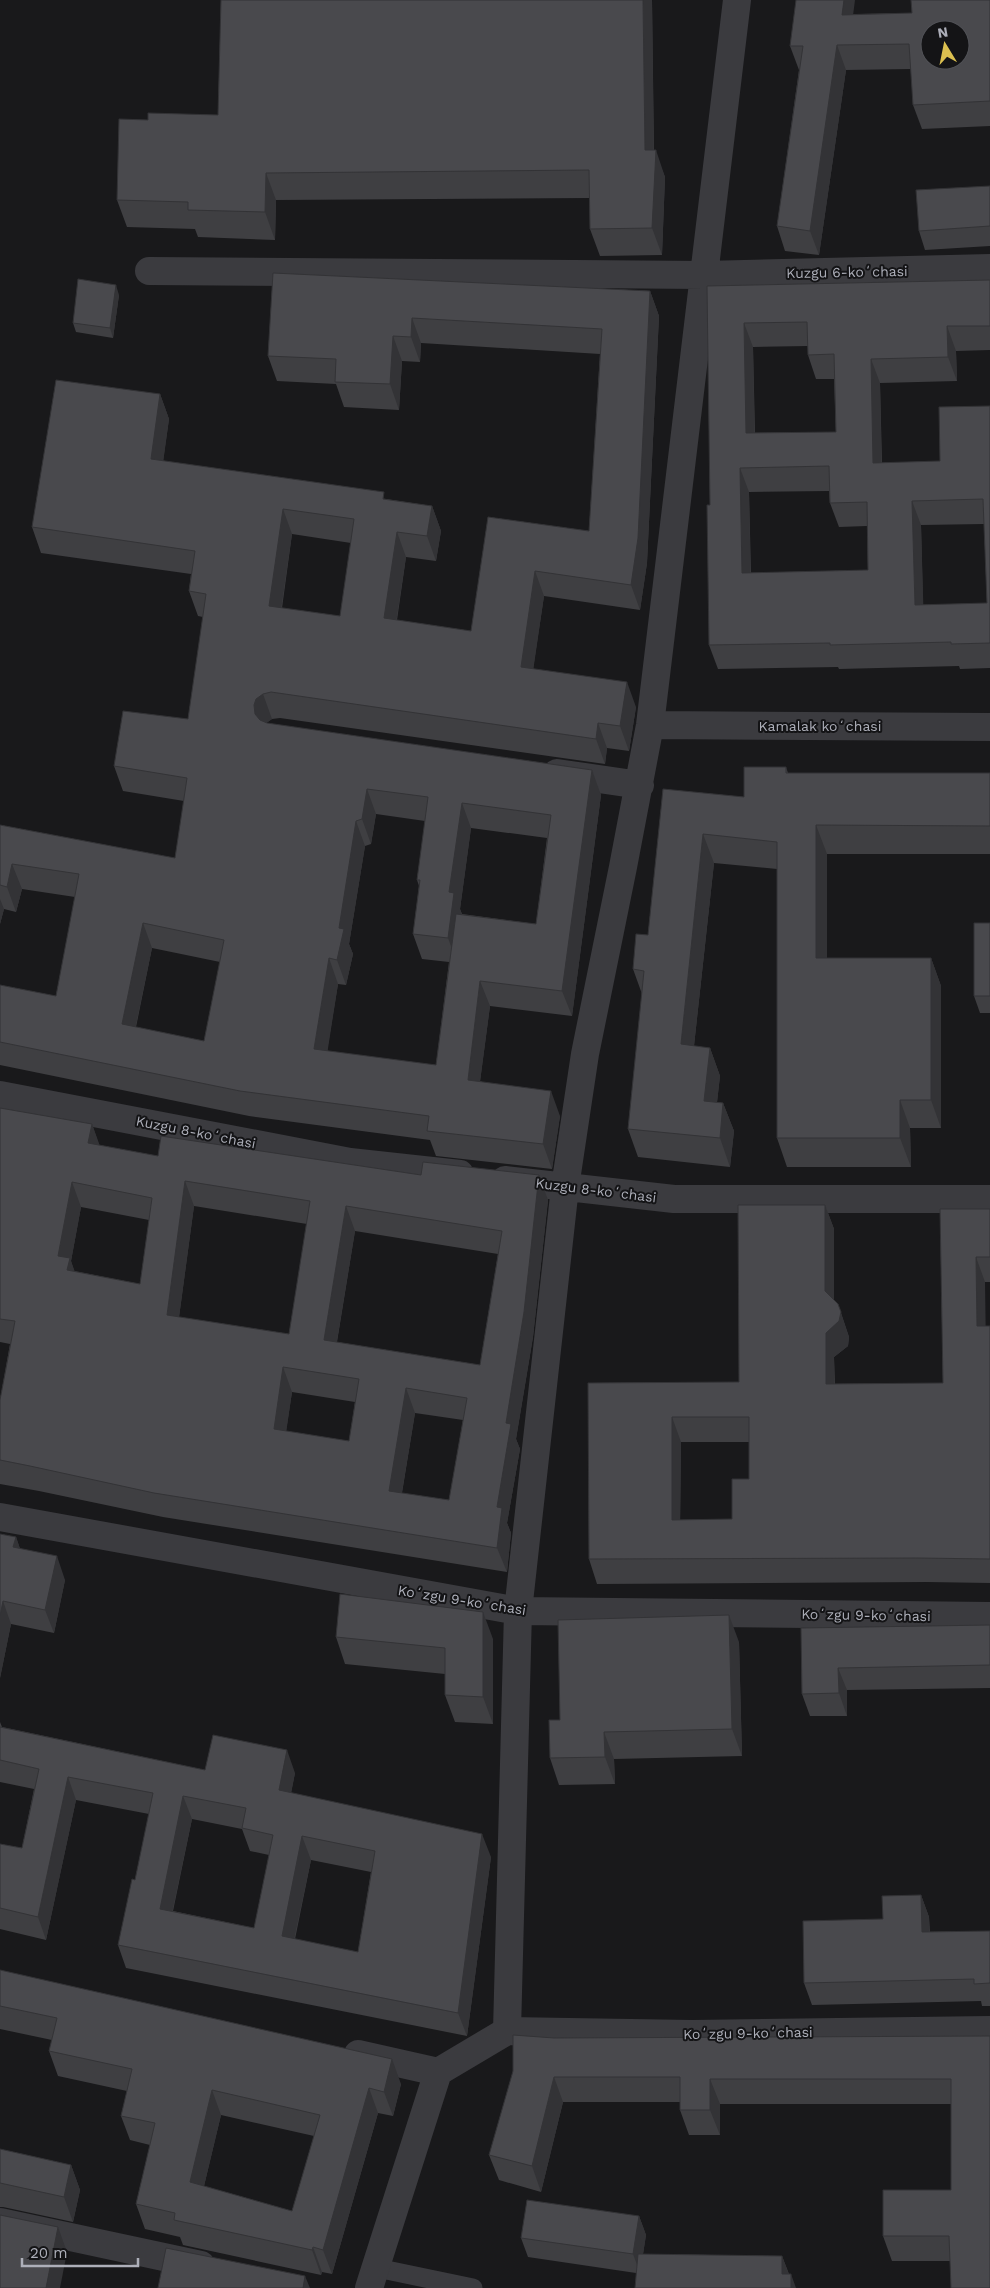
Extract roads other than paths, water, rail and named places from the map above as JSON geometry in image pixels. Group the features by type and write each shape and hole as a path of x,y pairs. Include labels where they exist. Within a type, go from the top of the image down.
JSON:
{"street":[{"path":"373,2278 438,2072 507,2031 518,1611 565,1186 585,1054 640,785 650,725 737,0"},
{"name":"Kuzgu 6-koʻchasi","path":"149,271 705,276 990,268"},
{"name":"Kamalak koʻchasi","path":"650,725 990,727"},
{"path":"532,769 640,785"},
{"name":"Kuzgu 8-koʻchasi","path":"0,1095 350,1162 674,1199 990,1199"},
{"name":"Koʻzgu 9-koʻchasi","path":"0,1517 518,1611 990,1616"},
{"name":"Koʻzgu 9-koʻchasi","path":"507,2031 692,2034 990,2030"},
{"path":"331,2048 438,2072"},
{"path":"0,2222 225,2270"}],"lane":[{"path":"373,2278 473,2288"}]}
